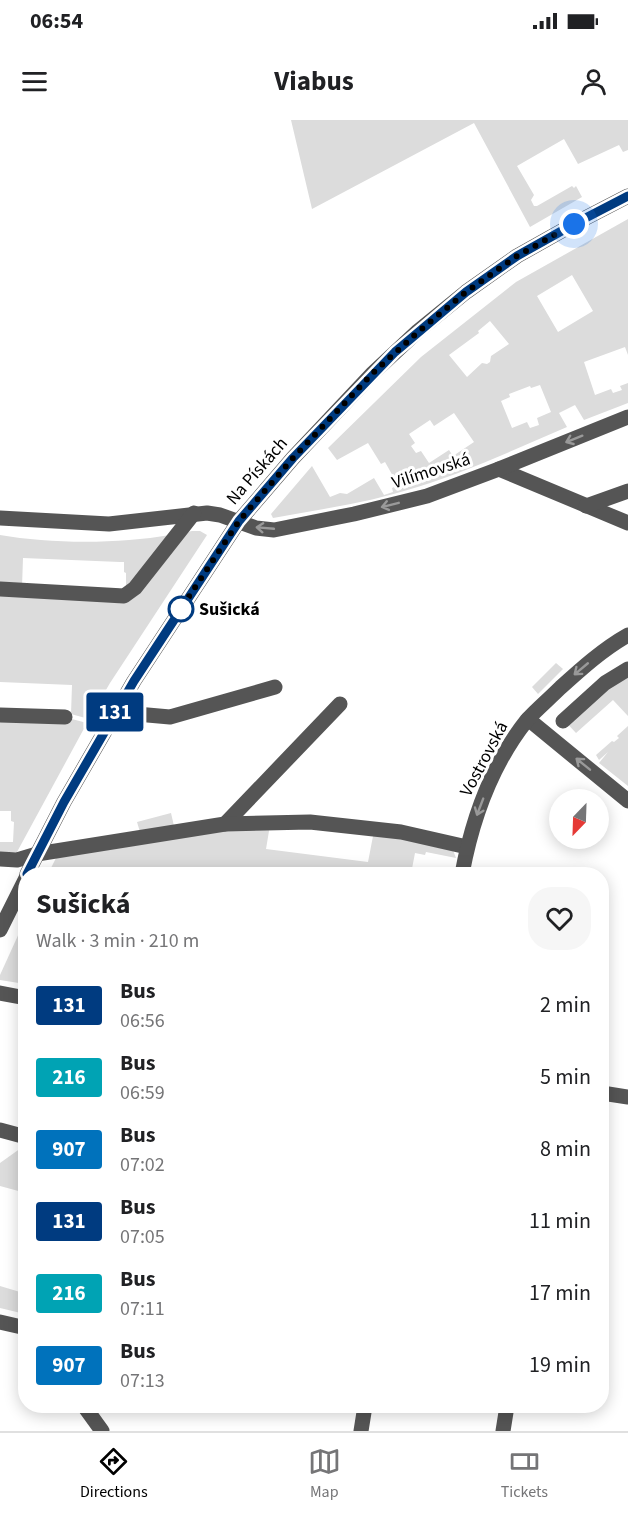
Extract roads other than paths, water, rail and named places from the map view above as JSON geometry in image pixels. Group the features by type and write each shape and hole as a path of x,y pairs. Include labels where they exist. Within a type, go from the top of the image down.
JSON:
{"street":[{"name":"Na Pískách","path":"30,867 114,712 239,521 309,441 373,373 466,292 517,256 628,196"},
{"name":"Vilímovská","path":"239,521 256,528 274,530 427,496 628,417"},
{"path":"499,469 628,523"},
{"path":"586,506 628,491"},
{"path":"0,518 38,522 108,524 194,513 220,515 239,521"},
{"path":"0,589 124,596 135,588 194,513"},
{"name":"Vostrovská","path":"463,867 467,847 490,782 509,747 528,719 580,669 628,635"},
{"path":"563,721 605,683 628,669"},
{"path":"114,712 170,717 275,687"},
{"path":"225,824 340,705"},
{"path":"0,716 65,717"},
{"path":"528,719 628,801"},
{"path":"0,859 17,860 37,854 225,824 310,822 401,832 467,847"},
{"name":"Na Pískách","path":"0,930 18,893"},
{"path":"0,993 18,996"},
{"path":"609,1094 628,1097"},
{"path":"0,1130 18,1135"},
{"path":"0,1322 18,1326"},
{"path":"89,1413 102,1431"},
{"path":"361,1431 364,1413"},
{"path":"502,1431 506,1413"}],"place":[{"name":"Sušická","path":"181,609"}]}
